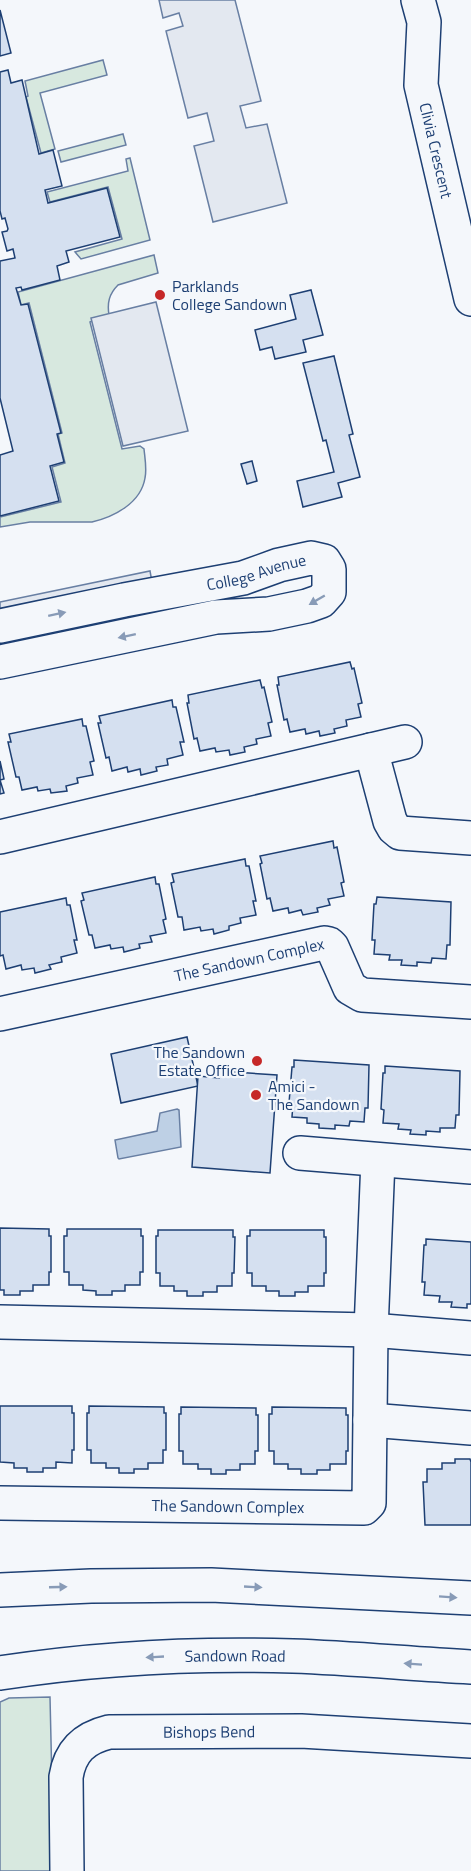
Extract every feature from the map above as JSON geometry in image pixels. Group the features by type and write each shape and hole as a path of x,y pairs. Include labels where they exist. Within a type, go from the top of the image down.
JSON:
{"street":[{"name":"Clivia Crescent","path":"418,0 424,22 421,85 471,299"},
{"name":"College Avenue","path":"0,626 243,578 279,565 311,558 324,561 329,569 329,592 321,601 307,606 269,614 216,617 0,662"},
{"path":"0,837 405,742"},
{"path":"371,750 390,821 394,828 400,833 471,838"},
{"name":"The Sandown Complex","path":"0,1014 324,943 329,944 332,948 350,988 355,993 471,1002"},
{"path":"300,1154 471,1167"},
{"name":"The Sandown Complex","path":"0,1503 364,1508 369,1503 370,1330 378,1160"},
{"path":"0,1322 370,1330 471,1338"},
{"path":"370,1420 471,1428"},
{"path":"0,1590 91,1586 211,1585 471,1598"},
{"name":"Sandown Road","path":"0,1673 58,1664 161,1656 293,1656 471,1667"},
{"name":"Bishops Bend","path":"67,1871 66,1777 68,1766 72,1755 80,1746 98,1734 109,1732 301,1731 471,1741"}],"shaded area":[{"path":"159,0 235,0 261,101 240,106 246,128 267,124 287,203 213,222 194,146 214,141 207,113 188,118 166,31 183,26 179,13 163,18"},
{"path":"103,60 107,75 40,93 55,149 41,153 26,97 28,96 25,81"},
{"path":"123,134 126,145 61,162 58,151"},
{"path":"130,158 150,240 81,259 75,252 122,239 108,187 50,202 47,192 128,171 126,159"},
{"path":"154,255 158,273 118,285 109,299 109,315 90,322 122,449 140,446 144,449 146,475 138,495 125,508 109,517 92,522 30,522 0,527 0,517 61,502 52,467 65,463 58,434 62,433 29,303 21,305 18,292"},
{"path":"156,302 188,431 123,446 91,318"},
{"path":"150,571 152,582 0,614 0,602"},
{"path":"50,1697 54,1871 0,1871 0,1702 9,1698"}],"water":[{"path":"179,1110 181,1147 118,1158 115,1140 157,1131 160,1113"}],"building":[{"path":"0,10 11,53 0,56"},
{"path":"8,70 11,83 22,80 39,154 53,150 62,186 45,190 48,203 107,188 120,237 66,251 69,262 57,266 60,280 22,290 21,287 16,288 21,305 28,304 61,433 57,434 64,462 50,466 59,501 0,516 0,455 13,451 0,398 0,261 15,258 13,249 7,251 2,232 8,229 0,211 0,72"},
{"path":"311,290 323,335 303,340 306,352 275,359 272,347 260,350 255,330 296,319 290,295"},
{"path":"334,356 353,434 349,435 360,477 338,483 342,497 303,507 297,481 334,472 326,440 323,441 303,363"},
{"path":"252,461 257,481 247,484 241,464"},
{"path":"350,662 352,669 354,668 362,703 358,704 361,717 346,720 347,726 334,729 335,733 320,736 319,731 306,734 305,729 290,732 287,719 284,720 277,685 279,685 278,677"},
{"path":"260,680 262,688 264,687 272,722 268,723 271,736 256,739 257,744 244,747 245,752 230,755 229,750 216,752 215,748 200,751 197,738 194,739 187,703 189,703 188,695"},
{"path":"172,700 173,707 176,707 184,742 180,742 183,755 167,759 168,765 156,767 157,771 141,775 140,769 128,772 127,767 112,771 109,757 106,758 98,723 101,723 99,716"},
{"path":"82,719 83,726 86,726 94,761 90,762 93,775 77,778 78,783 66,786 67,791 51,793 50,789 38,791 37,787 22,790 19,777 16,777 8,742 11,742 9,734"},
{"path":"0,761 4,779 0,780"},
{"path":"0,780 4,793 0,794"},
{"path":"333,841 334,848 337,847 344,882 341,883 344,896 328,899 330,905 317,908 318,912 303,915 301,910 289,913 288,908 273,911 270,898 267,899 260,856"},
{"path":"245,859 246,866 249,866 256,901 253,901 256,915 240,918 241,923 229,926 229,930 214,934 213,929 201,931 200,927 184,930 182,917 178,917 171,883 174,882 172,874"},
{"path":"155,877 156,884 159,884 166,919 163,920 166,933 150,936 152,942 139,944 140,948 124,952 123,947 111,949 110,945 95,948 92,935 89,935 81,901 84,900 82,893"},
{"path":"377,897 451,902 450,945 447,945 446,959 432,958 431,963 417,962 417,966 401,965 402,960 389,960 390,955 374,954 375,940 372,940 374,904 376,904"},
{"path":"66,898 67,905 70,905 77,940 74,940 77,953 61,957 62,962 49,965 51,969 35,973 34,968 22,970 21,965 6,969 3,955 0,956 0,912"},
{"path":"187,1037 198,1086 121,1103 111,1054"},
{"path":"294,1060 369,1065 368,1108 365,1108 364,1122 350,1121 349,1126 335,1125 335,1129 319,1128 319,1124 307,1123 307,1118 292,1117 293,1103 289,1103"},
{"path":"385,1066 460,1071 459,1115 456,1115 455,1128 440,1128 440,1132 426,1131 426,1135 410,1134 411,1130 398,1129 399,1124 383,1123 384,1110 381,1109"},
{"path":"220,1071 277,1075 270,1173 192,1167 198,1076 219,1078"},
{"path":"0,1228 49,1229 51,1272 49,1272 49,1285 33,1285 33,1291 20,1291 20,1295 4,1295 4,1290 0,1290"},
{"path":"67,1229 141,1229 143,1272 140,1272 140,1285 125,1285 125,1291 112,1291 112,1295 96,1295 96,1291 83,1290 83,1285 69,1285 69,1272 64,1272 64,1236 67,1236"},
{"path":"158,1230 233,1230 233,1237 235,1237 232,1286 217,1286 217,1292 203,1292 203,1296 187,1296 187,1291 174,1291 174,1286 160,1286 160,1273 156,1273"},
{"path":"250,1230 324,1230 326,1273 324,1273 324,1286 308,1286 308,1292 295,1292 295,1296 279,1296 279,1291 266,1291 266,1286 252,1286 252,1273 247,1273 247,1236 250,1236"},
{"path":"426,1239 471,1242 471,1304 467,1304 467,1308 451,1307 452,1302 439,1302 440,1296 424,1295 425,1282 422,1282"},
{"path":"0,1406 72,1406 74,1450 72,1450 72,1463 56,1462 56,1468 43,1468 43,1472 27,1472 27,1468 14,1468 14,1463 0,1462"},
{"path":"89,1406 164,1407 166,1450 163,1450 163,1463 148,1463 148,1469 134,1469 134,1473 119,1473 119,1468 106,1468 106,1463 91,1463 91,1450 87,1450"},
{"path":"181,1407 256,1408 258,1451 255,1451 255,1464 240,1464 240,1470 226,1470 226,1474 211,1474 211,1469 198,1469 198,1464 183,1464 183,1451 179,1451"},
{"path":"272,1407 346,1408 348,1451 346,1451 346,1464 330,1464 330,1470 317,1470 317,1474 301,1474 301,1469 288,1469 288,1464 274,1464 274,1451 269,1451 269,1414 272,1414"},
{"path":"455,1459 470,1459 471,1462 471,1525 425,1525 423,1482 427,1482 427,1469 442,1469 442,1463 455,1463"}],"place":[{"name":"Parklands College Sandown","path":"160,295"},
{"name":"The Sandown Estate Office","path":"257,1061"},
{"name":"Amici - The Sandown","path":"256,1095"}]}
